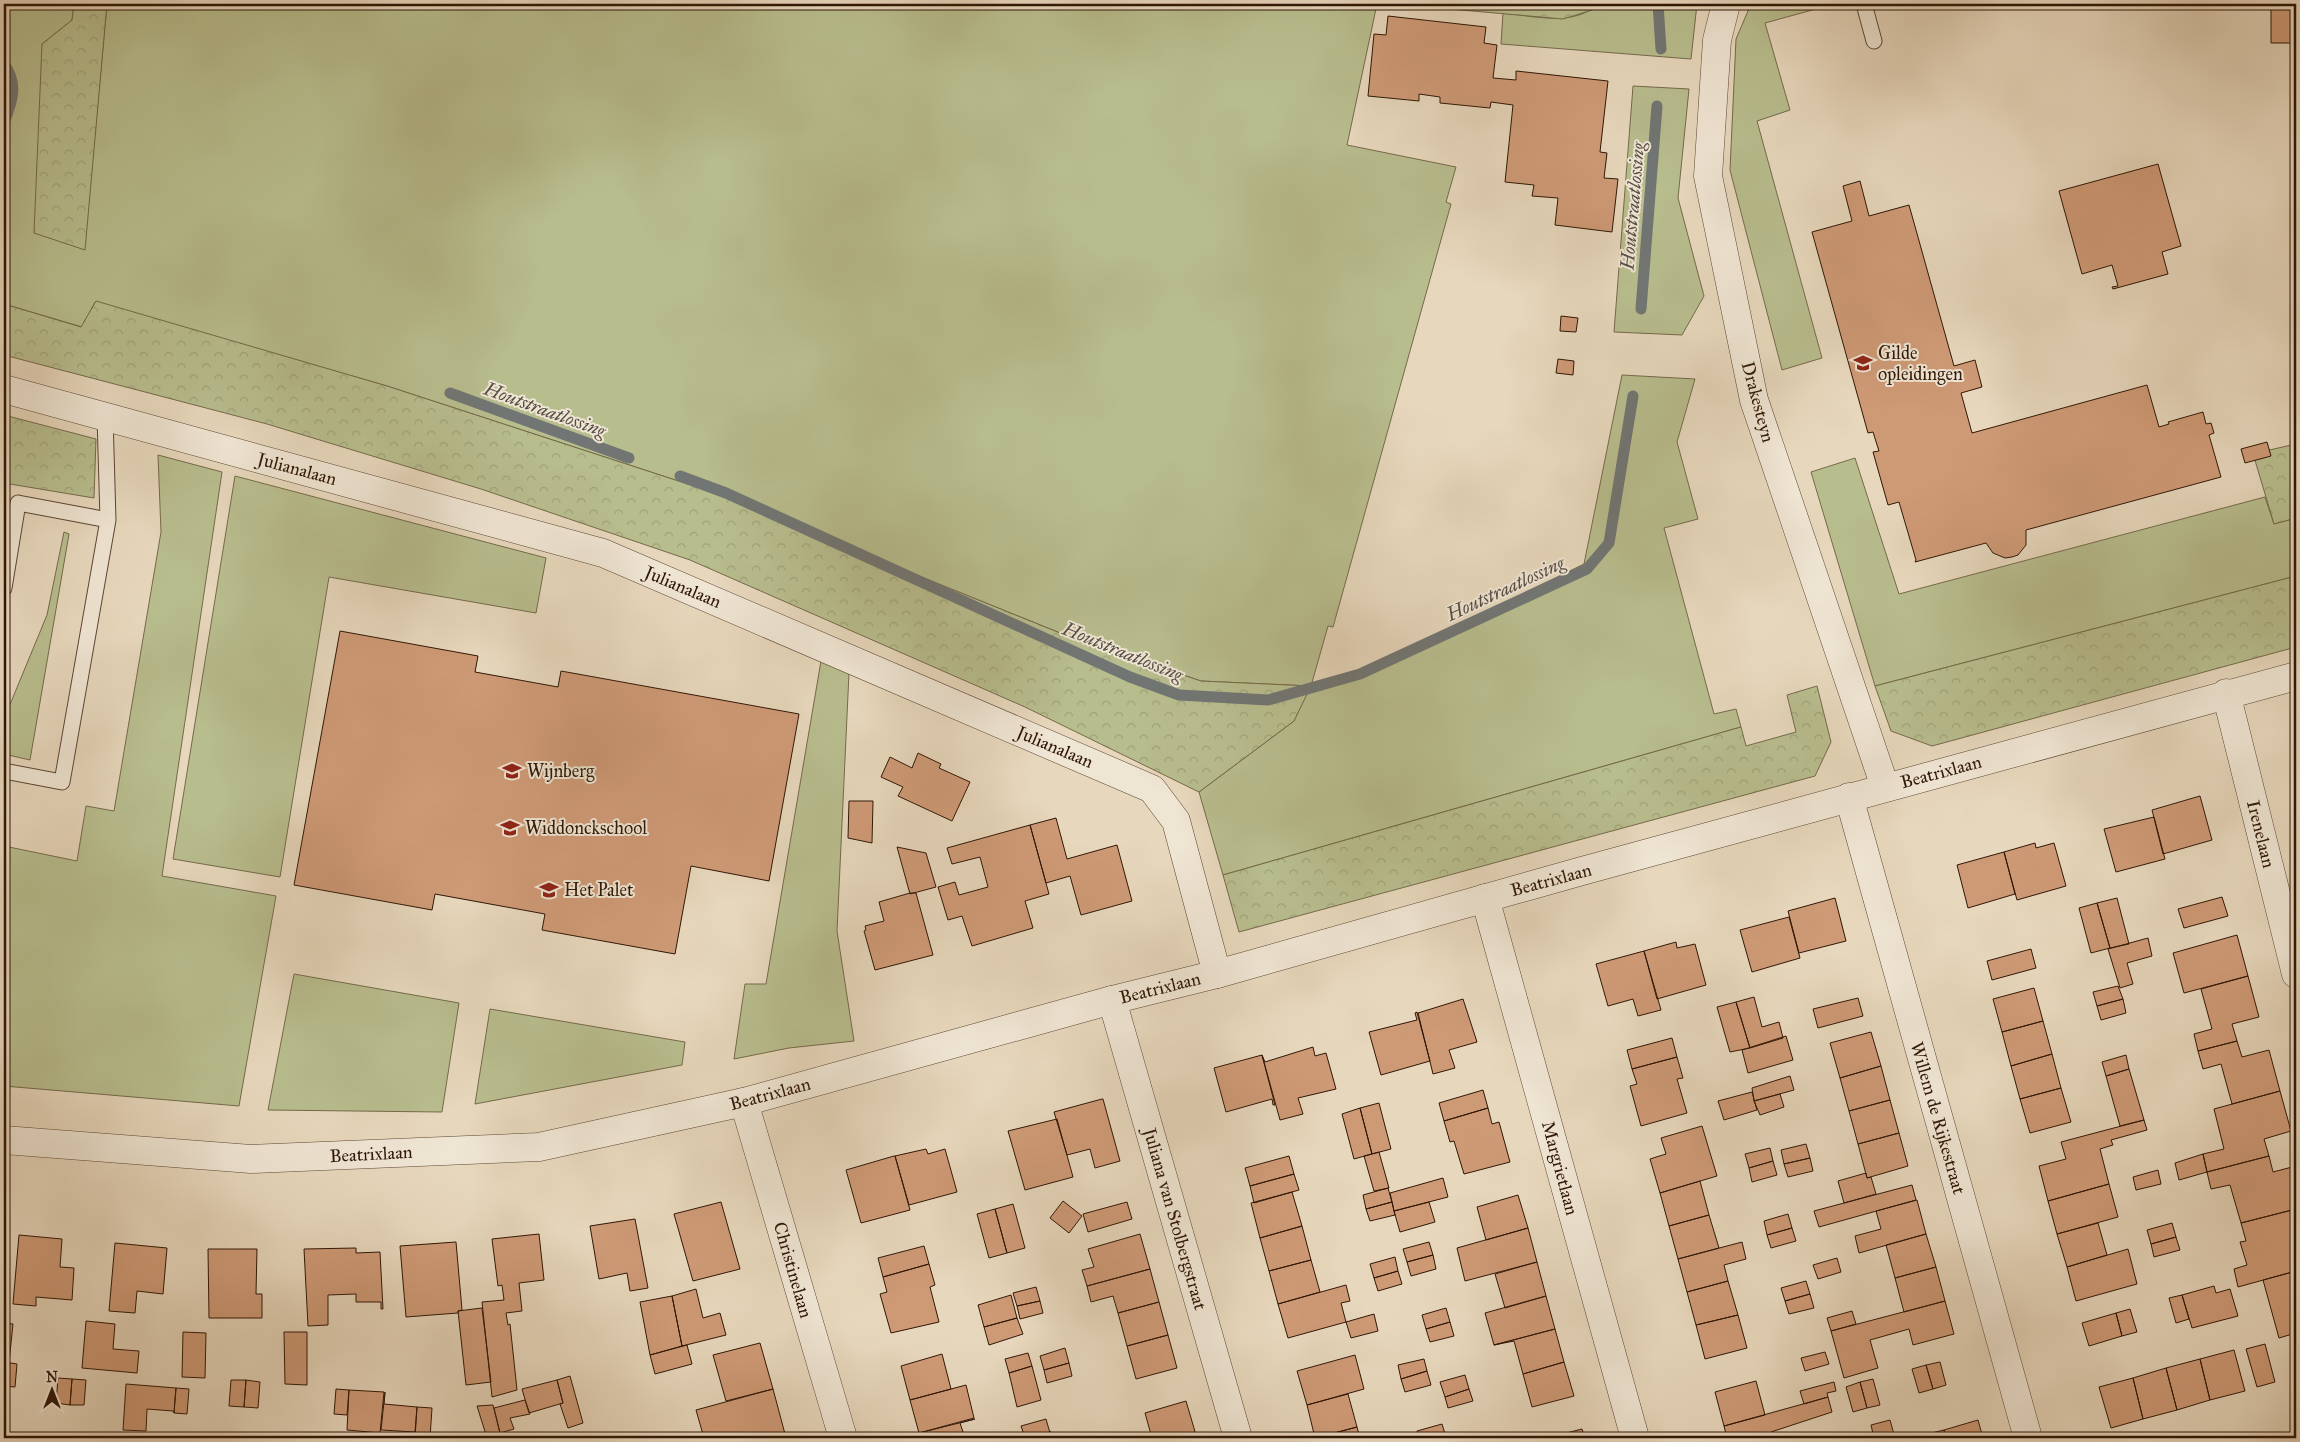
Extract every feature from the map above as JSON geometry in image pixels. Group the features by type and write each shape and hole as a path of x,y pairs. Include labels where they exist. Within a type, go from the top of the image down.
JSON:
{"street":[{"name":"Drakesteyn","path":"1726,4 1718,40 1708,176 1754,400 1885,787"},
{"name":"Julianalaan","path":"4,388 603,553 1152,789 1176,821 1216,974"},
{"name":"Beatrixlaan","path":"4,1140 251,1159 539,1147 744,1102 1112,1000 1216,974 2226,693 2296,676"},
{"name":"Irenelaan","path":"2226,693 2296,974"},
{"name":"Willem de Rijkestraat","path":"1848,797 2028,1438"},
{"name":"Margrietlaan","path":"1485,898 1635,1438"},
{"name":"Juliana van Stolbergstraat","path":"1112,1000 1238,1438"},
{"name":"Christinelaan","path":"744,1102 843,1438"}],"lane":[{"path":"1864,4 1874,41"},
{"path":"4,771 62,782 108,520 105,416"},
{"path":"4,588 18,503 108,520"}],"green space":[{"path":"4,4 74,4 72,20 42,44 84,250 107,4 1377,4 1347,145 1456,167 1446,202 1451,204 1333,627 1328,626 1311,686 1358,674 1584,564 1622,375 1695,379 1677,442 1698,519 1664,528 1714,714 1736,709 1741,727 1223,875 1199,792 1294,721 1310,686 1201,681 1070,637 706,490 387,386 95,302 82,327 4,304"},
{"path":"74,4 107,4 85,250 34,233 42,44 72,20"},
{"path":"1393,4 1598,4 1592,10 1563,19"},
{"path":"1598,4 1697,4 1691,59 1501,44 1503,13 1540,18 1566,18 1577,16"},
{"path":"1751,4 1834,4 1765,23 1790,110 1757,121 1822,358 1782,370 1730,170 1736,39"},
{"path":"1633,86 1689,89 1678,198 1704,296 1682,335 1614,332"},
{"path":"96,301 387,386 706,490 1070,637 1201,681 1311,686 1294,721 1199,792 1025,707 690,560 481,489 267,424 4,355 4,304 81,327"},
{"path":"4,415 96,439 94,498 4,483"},
{"path":"2296,444 2296,518 2274,524 2254,457 2256,453"},
{"path":"158,455 222,472 162,876 276,896 239,1106 4,1086 4,846 77,861 86,806 114,811 161,532"},
{"path":"1855,458 1899,594 2265,497 2274,524 2296,518 2296,576 1875,686 1811,472"},
{"path":"235,476 546,558 536,613 329,577 280,877 173,859"},
{"path":"64,532 69,534 30,760 4,754 4,719 47,615"},
{"path":"2296,576 2296,647 1932,746 1891,731 1875,686"},
{"path":"821,661 849,673 837,931 854,1041 789,1048 734,1059 745,984 766,984"},
{"path":"1817,686 1831,742 1815,776 1239,932 1223,875 1741,727 1746,746 1796,732 1787,695"},
{"path":"294,974 459,1003 442,1112 268,1110"},
{"path":"490,1009 685,1042 682,1065 475,1104"}],"building":[{"path":"2271,5 2296,5 2296,43 2271,43"},
{"path":"1388,16 1486,27 1484,43 1497,45 1493,78 1516,80 1516,71 1608,81 1600,152 1607,153 1604,178 1618,179 1612,232 1555,225 1558,198 1532,196 1534,185 1505,182 1513,105 1491,102 1490,108 1440,103 1440,97 1419,94 1419,101 1368,96 1374,34 1386,35"},
{"path":"2158,164 2181,246 2162,252 2168,274 2113,289 2112,287 2118,286 2112,265 2082,274 2059,191"},
{"path":"1860,181 1869,216 1909,205 1954,366 1975,360 1982,387 1961,393 1972,433 2147,385 2159,427 2169,424 2168,422 2203,412 2206,424 2211,423 2214,433 2209,435 2221,477 2026,530 2026,545 2018,555 2012,557 2005,558 1993,553 1986,543 1915,562 1899,502 1888,505 1873,452 1879,451 1873,432 1868,433 1812,232 1852,221 1843,186"},
{"path":"1561,316 1578,318 1576,332 1560,331"},
{"path":"1558,359 1574,361 1573,375 1556,373"},
{"path":"2267,442 2271,456 2245,463 2241,449"},
{"path":"340,631 478,656 475,672 558,687 561,671 799,714 769,881 691,866 675,954 542,930 545,914 435,894 432,910 294,885"},
{"path":"918,753 941,764 939,768 970,782 952,821 898,796 903,787 881,777 890,757 912,768"},
{"path":"2200,796 2212,840 2163,854 2152,810"},
{"path":"849,801 873,801 872,843 848,838"},
{"path":"2154,817 2165,859 2116,872 2104,829"},
{"path":"1056,818 1067,859 1117,845 1132,901 1081,915 1070,876 1046,883 1030,825"},
{"path":"1030,825 1049,894 1025,901 1033,928 972,946 962,916 948,920 938,887 955,882 959,895 988,887 980,857 952,864 947,848"},
{"path":"2035,843 2036,848 2054,843 2066,886 2017,900 2004,852"},
{"path":"897,847 926,853 936,887 910,894"},
{"path":"2004,852 2015,894 1968,908 1957,865"},
{"path":"916,893 933,955 875,970 864,931 866,930 865,926 884,921 879,902"},
{"path":"2222,897 2228,916 2184,928 2178,909"},
{"path":"1835,898 1846,941 1799,953 1788,911"},
{"path":"2117,898 2129,944 2110,948 2097,903"},
{"path":"2097,903 2110,948 2091,953 2079,908"},
{"path":"1789,917 1800,958 1752,972 1740,930"},
{"path":"2237,935 2248,976 2184,993 2173,953"},
{"path":"2148,938 2152,956 2127,963 2133,984 2120,988 2108,949"},
{"path":"1676,942 1677,948 1695,944 1706,985 1657,999 1644,951"},
{"path":"2031,949 2036,968 1992,980 1987,961"},
{"path":"1644,951 1661,1010 1638,1016 1633,999 1608,1006 1596,964"},
{"path":"2248,976 2259,1017 2232,1024 2237,1041 2198,1051 2194,1034 2212,1029 2201,989"},
{"path":"2118,986 2123,999 2097,1006 2093,992"},
{"path":"2034,988 2043,1021 2002,1032 1993,999"},
{"path":"1754,997 1762,1027 1779,1022 1783,1038 1750,1048 1736,1002"},
{"path":"1858,998 1863,1016 1818,1028 1813,1009"},
{"path":"1463,999 1477,1042 1449,1050 1455,1068 1433,1074 1418,1013"},
{"path":"2123,999 2126,1013 2101,1020 2097,1006"},
{"path":"1736,1002 1750,1048 1730,1052 1717,1007"},
{"path":"1417,1012 1430,1061 1381,1075 1369,1032 1417,1020 1415,1013"},
{"path":"2043,1021 2052,1054 2011,1066 2002,1032"},
{"path":"1871,1032 1881,1066 1840,1078 1830,1043"},
{"path":"1786,1036 1793,1060 1748,1073 1742,1050"},
{"path":"1672,1038 1677,1057 1632,1069 1627,1050"},
{"path":"2237,1041 2242,1057 2269,1050 2280,1091 2232,1104 2221,1064 2203,1069 2198,1051"},
{"path":"1313,1047 1315,1056 1326,1053 1336,1089 1298,1098 1303,1114 1280,1120 1262,1055 1265,1062"},
{"path":"2052,1054 2061,1088 2020,1099 2011,1066"},
{"path":"1262,1055 1275,1105 1273,1105 1272,1099 1226,1112 1214,1068"},
{"path":"2126,1055 2129,1069 2106,1076 2102,1062"},
{"path":"1677,1057 1683,1078 1677,1079 1687,1113 1641,1126 1630,1086 1637,1084 1632,1069"},
{"path":"1881,1066 1890,1100 1849,1111 1840,1078"},
{"path":"2129,1069 2144,1120 2120,1126 2106,1076"},
{"path":"1790,1076 1794,1090 1754,1101 1752,1088"},
{"path":"2061,1088 2071,1122 2030,1133 2020,1099"},
{"path":"1483,1090 1488,1108 1444,1121 1439,1103"},
{"path":"2280,1091 2291,1131 2264,1139 2269,1156 2207,1172 2203,1154 2224,1149 2214,1109"},
{"path":"1752,1092 1757,1110 1724,1120 1718,1101"},
{"path":"1780,1094 1784,1107 1760,1115 1754,1101"},
{"path":"1103,1099 1120,1161 1095,1168 1090,1149 1067,1155 1054,1112"},
{"path":"1890,1100 1899,1133 1858,1144 1849,1111"},
{"path":"1379,1103 1391,1149 1372,1154 1360,1108"},
{"path":"1360,1108 1372,1154 1354,1159 1342,1114"},
{"path":"1488,1108 1492,1124 1499,1122 1510,1162 1464,1174 1454,1141 1450,1142 1444,1121"},
{"path":"1057,1119 1073,1177 1025,1190 1008,1131"},
{"path":"2144,1120 2147,1130 2111,1140 2113,1145 2100,1149 2109,1184 2048,1201 2039,1166 2066,1159 2061,1142"},
{"path":"1702,1126 1717,1176 1660,1193 1650,1159 1666,1154 1661,1138"},
{"path":"1899,1133 1908,1166 1867,1178 1858,1144"},
{"path":"1806,1144 1810,1158 1784,1164 1781,1150"},
{"path":"1770,1148 1773,1161 1749,1168 1745,1154"},
{"path":"926,1149 928,1154 945,1149 957,1192 909,1205 895,1156"},
{"path":"1379,1152 1389,1188 1374,1191 1364,1156"},
{"path":"2203,1154 2207,1172 2179,1180 2175,1163"},
{"path":"895,1156 910,1210 861,1223 846,1170"},
{"path":"1289,1156 1294,1174 1250,1186 1245,1168"},
{"path":"2269,1156 2273,1172 2296,1166 2296,1209 2241,1223 2230,1185 2211,1189 2207,1172"},
{"path":"1810,1158 1813,1171 1788,1177 1784,1164"},
{"path":"1773,1161 1777,1175 1752,1182 1749,1168"},
{"path":"2158,1170 2161,1184 2136,1190 2133,1177"},
{"path":"1866,1173 1867,1178 1871,1177 1876,1194 1844,1203 1838,1181"},
{"path":"1294,1174 1299,1190 1254,1203 1250,1186"},
{"path":"1443,1178 1448,1197 1394,1211 1390,1193"},
{"path":"1700,1181 1709,1215 1669,1226 1660,1193"},
{"path":"2109,1184 2118,1217 2057,1234 2048,1201"},
{"path":"1912,1185 1916,1200 1819,1227 1814,1211"},
{"path":"1388,1188 1392,1202 1366,1209 1363,1195"},
{"path":"1292,1192 1302,1226 1260,1238 1251,1203"},
{"path":"1518,1195 1528,1228 1486,1240 1477,1207"},
{"path":"1917,1200 1926,1234 1859,1253 1855,1236 1881,1229 1876,1211"},
{"path":"1063,1201 1082,1216 1069,1233 1050,1218"},
{"path":"721,1202 740,1269 693,1281 674,1214"},
{"path":"1127,1202 1132,1219 1088,1232 1083,1214"},
{"path":"1392,1202 1395,1215 1370,1221 1366,1209"},
{"path":"1429,1202 1435,1222 1400,1232 1394,1211"},
{"path":"1013,1204 1025,1248 1007,1253 995,1209"},
{"path":"995,1209 1007,1253 989,1258 977,1214"},
{"path":"2296,1209 2296,1271 2238,1287 2234,1269 2247,1265 2240,1242 2246,1241 2241,1223"},
{"path":"1788,1214 1792,1228 1767,1235 1764,1221"},
{"path":"1709,1215 1719,1248 1678,1259 1669,1226"},
{"path":"635,1219 648,1288 630,1291 627,1273 599,1279 590,1226"},
{"path":"2098,1223 2107,1255 2067,1267 2057,1234"},
{"path":"2172,1223 2176,1237 2151,1244 2147,1230"},
{"path":"1302,1226 1311,1260 1269,1271 1260,1238"},
{"path":"1528,1228 1537,1262 1465,1281 1457,1248"},
{"path":"1792,1228 1796,1241 1771,1248 1767,1235"},
{"path":"539,1234 544,1280 519,1283 522,1311 506,1313 508,1325 510,1324 517,1390 492,1397 482,1302 504,1300 502,1285 498,1286 492,1239"},
{"path":"1140,1234 1150,1269 1087,1286 1082,1270 1094,1267 1088,1249"},
{"path":"1926,1234 1936,1267 1895,1278 1886,1245"},
{"path":"19,1235 62,1239 60,1267 74,1268 72,1300 36,1297 36,1306 13,1304"},
{"path":"2176,1237 2180,1250 2154,1257 2151,1244"},
{"path":"456,1242 462,1310 458,1311 458,1313 406,1317 400,1246"},
{"path":"1429,1242 1433,1255 1407,1262 1403,1249"},
{"path":"1742,1242 1746,1259 1724,1265 1728,1281 1687,1292 1678,1259"},
{"path":"115,1243 167,1248 163,1294 137,1291 135,1313 109,1311"},
{"path":"924,1246 929,1264 883,1277 878,1258"},
{"path":"356,1248 356,1253 380,1252 383,1309 381,1309 381,1302 356,1302 356,1294 328,1295 328,1325 308,1326 304,1249"},
{"path":"208,1249 257,1249 256,1294 262,1294 262,1318 209,1318"},
{"path":"2128,1249 2137,1284 2076,1301 2067,1267"},
{"path":"1433,1255 1436,1269 1411,1276 1407,1262"},
{"path":"1395,1257 1398,1271 1374,1278 1370,1264"},
{"path":"1837,1258 1841,1272 1818,1279 1813,1265"},
{"path":"1311,1260 1320,1292 1278,1304 1269,1271"},
{"path":"1537,1262 1546,1296 1505,1308 1495,1274"},
{"path":"929,1264 935,1285 930,1287 939,1322 891,1333 880,1294 887,1292 883,1277"},
{"path":"1936,1267 1945,1301 1904,1312 1895,1278"},
{"path":"1150,1269 1159,1302 1118,1313 1113,1296 1091,1302 1087,1286"},
{"path":"1398,1271 1402,1284 1378,1291 1374,1278"},
{"path":"2296,1271 2296,1333 2279,1338 2263,1280"},
{"path":"1728,1281 1738,1315 1696,1325 1687,1292"},
{"path":"1806,1281 1810,1294 1785,1301 1781,1288"},
{"path":"1346,1285 1350,1301 1341,1303 1346,1322 1288,1338 1278,1304"},
{"path":"2214,1286 2216,1293 2230,1289 2238,1316 2192,1328 2182,1295"},
{"path":"1036,1287 1040,1301 1017,1306 1013,1293"},
{"path":"696,1289 703,1318 720,1313 726,1335 682,1346 672,1296"},
{"path":"1810,1294 1814,1308 1789,1314 1785,1301"},
{"path":"1011,1295 1017,1318 984,1327 978,1305"},
{"path":"2182,1295 2189,1319 2176,1323 2169,1298"},
{"path":"672,1296 682,1346 650,1355 640,1302"},
{"path":"1546,1296 1555,1329 1494,1345 1485,1313"},
{"path":"1040,1301 1043,1313 1020,1319 1017,1306"},
{"path":"1945,1301 1954,1334 1913,1345 1909,1329 1870,1340 1878,1368 1844,1378 1831,1331"},
{"path":"1159,1302 1168,1335 1127,1346 1118,1313"},
{"path":"482,1308 491,1382 466,1385 458,1311"},
{"path":"1446,1308 1450,1322 1426,1329 1422,1315"},
{"path":"2130,1309 2137,1332 2122,1336 2116,1313"},
{"path":"1852,1311 1856,1324 1831,1331 1827,1318"},
{"path":"2116,1313 2122,1336 2089,1346 2082,1323"},
{"path":"1374,1314 1378,1331 1351,1338 1346,1322"},
{"path":"1738,1315 1747,1348 1705,1359 1696,1325"},
{"path":"1017,1318 1023,1334 989,1345 984,1327"},
{"path":"86,1321 115,1324 113,1349 139,1351 137,1373 82,1368"},
{"path":"1450,1322 1454,1336 1430,1342 1426,1329"},
{"path":"4,1323 13,1324 9,1362 4,1362"},
{"path":"1555,1329 1564,1362 1523,1374 1514,1341 1494,1345"},
{"path":"183,1332 206,1333 205,1378 182,1377"},
{"path":"284,1332 307,1332 307,1385 285,1384"},
{"path":"1168,1335 1177,1368 1136,1379 1127,1346"},
{"path":"760,1343 773,1389 726,1401 713,1355"},
{"path":"2265,1344 2275,1382 2257,1387 2246,1349"},
{"path":"687,1345 692,1364 655,1374 650,1355"},
{"path":"1065,1348 1069,1363 1044,1370 1040,1356"},
{"path":"2234,1350 2245,1391 2210,1400 2200,1359"},
{"path":"1825,1352 1829,1364 1805,1371 1801,1358"},
{"path":"1028,1353 1032,1366 1009,1373 1005,1359"},
{"path":"942,1354 951,1389 910,1400 901,1366"},
{"path":"1355,1355 1364,1389 1307,1405 1297,1371"},
{"path":"1424,1359 1427,1371 1401,1379 1398,1365"},
{"path":"2200,1359 2210,1400 2177,1410 2166,1368"},
{"path":"4,1362 17,1364 15,1387 4,1386"},
{"path":"1564,1362 1574,1396 1532,1407 1523,1374"},
{"path":"1940,1362 1946,1385 1933,1389 1926,1365"},
{"path":"1069,1363 1072,1376 1047,1383 1044,1370"},
{"path":"1926,1365 1933,1389 1919,1393 1912,1369"},
{"path":"1032,1366 1041,1400 1017,1407 1009,1373"},
{"path":"2166,1368 2177,1410 2143,1419 2133,1378"},
{"path":"1427,1371 1431,1385 1405,1392 1401,1379"},
{"path":"1465,1375 1469,1389 1445,1397 1440,1382"},
{"path":"570,1376 583,1423 568,1428 560,1404 563,1403 557,1380"},
{"path":"58,1378 72,1379 70,1405 56,1403"},
{"path":"2133,1378 2143,1419 2111,1428 2099,1387"},
{"path":"72,1379 86,1380 84,1405 70,1405"},
{"path":"1873,1379 1880,1405 1867,1408 1860,1382"},
{"path":"231,1380 246,1380 244,1407 229,1406"},
{"path":"246,1380 260,1382 258,1408 244,1407"},
{"path":"557,1380 563,1403 529,1413 522,1389"},
{"path":"1756,1381 1765,1415 1724,1426 1715,1392"},
{"path":"1834,1382 1836,1391 1827,1393 1828,1397 1804,1404 1800,1391"},
{"path":"1860,1382 1867,1408 1853,1412 1846,1387"},
{"path":"126,1384 176,1388 174,1413 173,1411 147,1409 146,1431 123,1430"},
{"path":"966,1385 974,1418 919,1433 910,1400"},
{"path":"176,1388 189,1389 187,1414 174,1413"},
{"path":"336,1389 349,1390 347,1415 334,1414"},
{"path":"773,1389 785,1434 770,1438 704,1438 696,1410"},
{"path":"1469,1389 1473,1401 1448,1408 1445,1397"},
{"path":"349,1390 384,1392 380,1433 347,1430"},
{"path":"385,1392 384,1404 417,1407 415,1432 381,1430"},
{"path":"1348,1394 1357,1427 1315,1438 1307,1405"},
{"path":"1828,1397 1832,1412 1771,1432 1772,1438 1727,1438 1724,1426"},
{"path":"525,1400 530,1414 510,1418 514,1429 500,1433 494,1408"},
{"path":"1186,1401 1196,1435 1185,1438 1152,1438 1145,1413"},
{"path":"493,1405 500,1433 487,1438 477,1406"},
{"path":"417,1407 432,1408 430,1438 415,1438"},
{"path":"975,1419 960,1423 965,1438 921,1438 919,1433"},
{"path":"1046,1419 1050,1433 1025,1438 1021,1426"},
{"path":"1890,1420 1895,1438 1874,1438 1871,1425"},
{"path":"1978,1420 1983,1438 1946,1438 1944,1430"},
{"path":"1442,1424 1446,1437 1418,1438 1417,1431"},
{"path":"1357,1427 1360,1438 1316,1438"},
{"path":"1582,1429 1585,1438 1547,1438"},
{"path":"1944,1430 1946,1438 1911,1438"},
{"path":"1050,1431 1053,1438 1030,1438 1050,1433"}],"waterway":[{"name":"Houtstraatlossing","path":"1658,4 1661,49"},
{"name":"Houtstraatlossing","path":"4,64 9,71 13,86 13,93 4,123"},
{"name":"Houtstraatlossing","path":"1641,309 1657,106"},
{"name":"Houtstraatlossing","path":"450,393 629,458"},
{"name":"Houtstraatlossing","path":"680,476 726,493 1130,677 1179,695 1268,700 1360,674 1587,569 1609,543 1633,396"}],"place":[{"name":"Gilde opleidingen","path":"1863,363"},
{"name":"Wijnberg","path":"512,771"},
{"name":"Widdonckschool","path":"510,828"},
{"name":"Het Palet","path":"549,890"}]}
